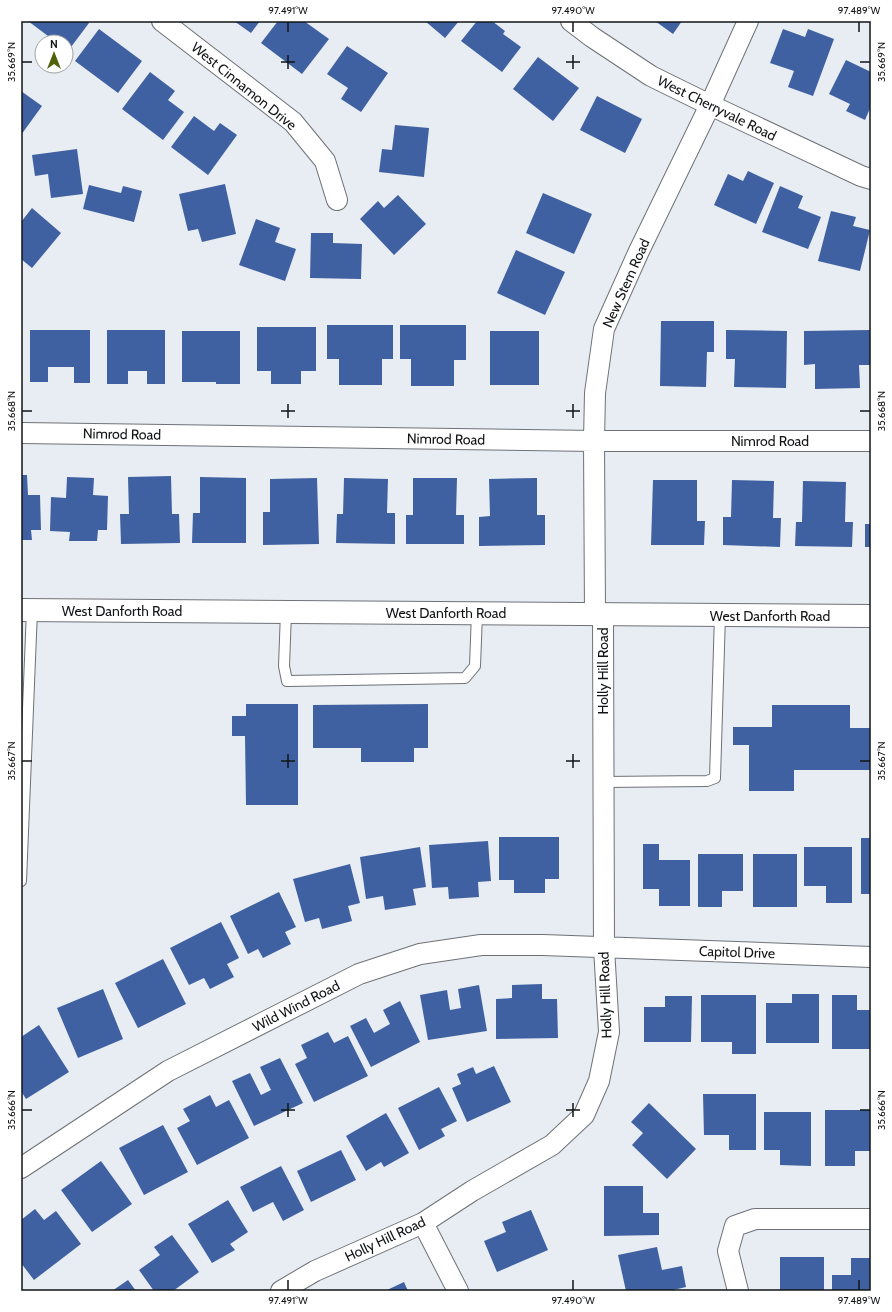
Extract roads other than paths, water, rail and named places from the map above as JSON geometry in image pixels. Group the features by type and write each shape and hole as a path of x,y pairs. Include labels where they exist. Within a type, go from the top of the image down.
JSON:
{"main road":[{"name":"West Danforth Road","path":"26,610 871,616"}],"street":[{"name":"West Cinnamon Drive","path":"162,21 293,122 325,161 337,200"},
{"name":"West Cherryvale Road","path":"571,21 592,37 651,76 861,176 871,179"},
{"name":"New Stem Road","path":"599,614 594,441 595,393 604,329 748,21"},
{"name":"Nimrod Road","path":"21,433 594,441 871,441"},
{"name":"Holly Hill Road","path":"281,1291 315,1271 423,1223 472,1191 552,1145 584,1115 599,1081 609,1032 604,948 603,782 599,614"},
{"name":"Wild Wind Road","path":"21,1168 168,1071 359,974 420,954 481,945 543,945 604,948"},
{"name":"Capitol Drive","path":"604,948 871,957"},
{"path":"738,1291 728,1251 735,1226 755,1219 871,1219"},
{"path":"423,1223 458,1291"}],"lane":[{"path":"21,880 26,610"},
{"path":"286,612 284,666 287,681 466,678 475,666 477,613"},
{"path":"603,782 706,781 715,778 720,615"}]}
